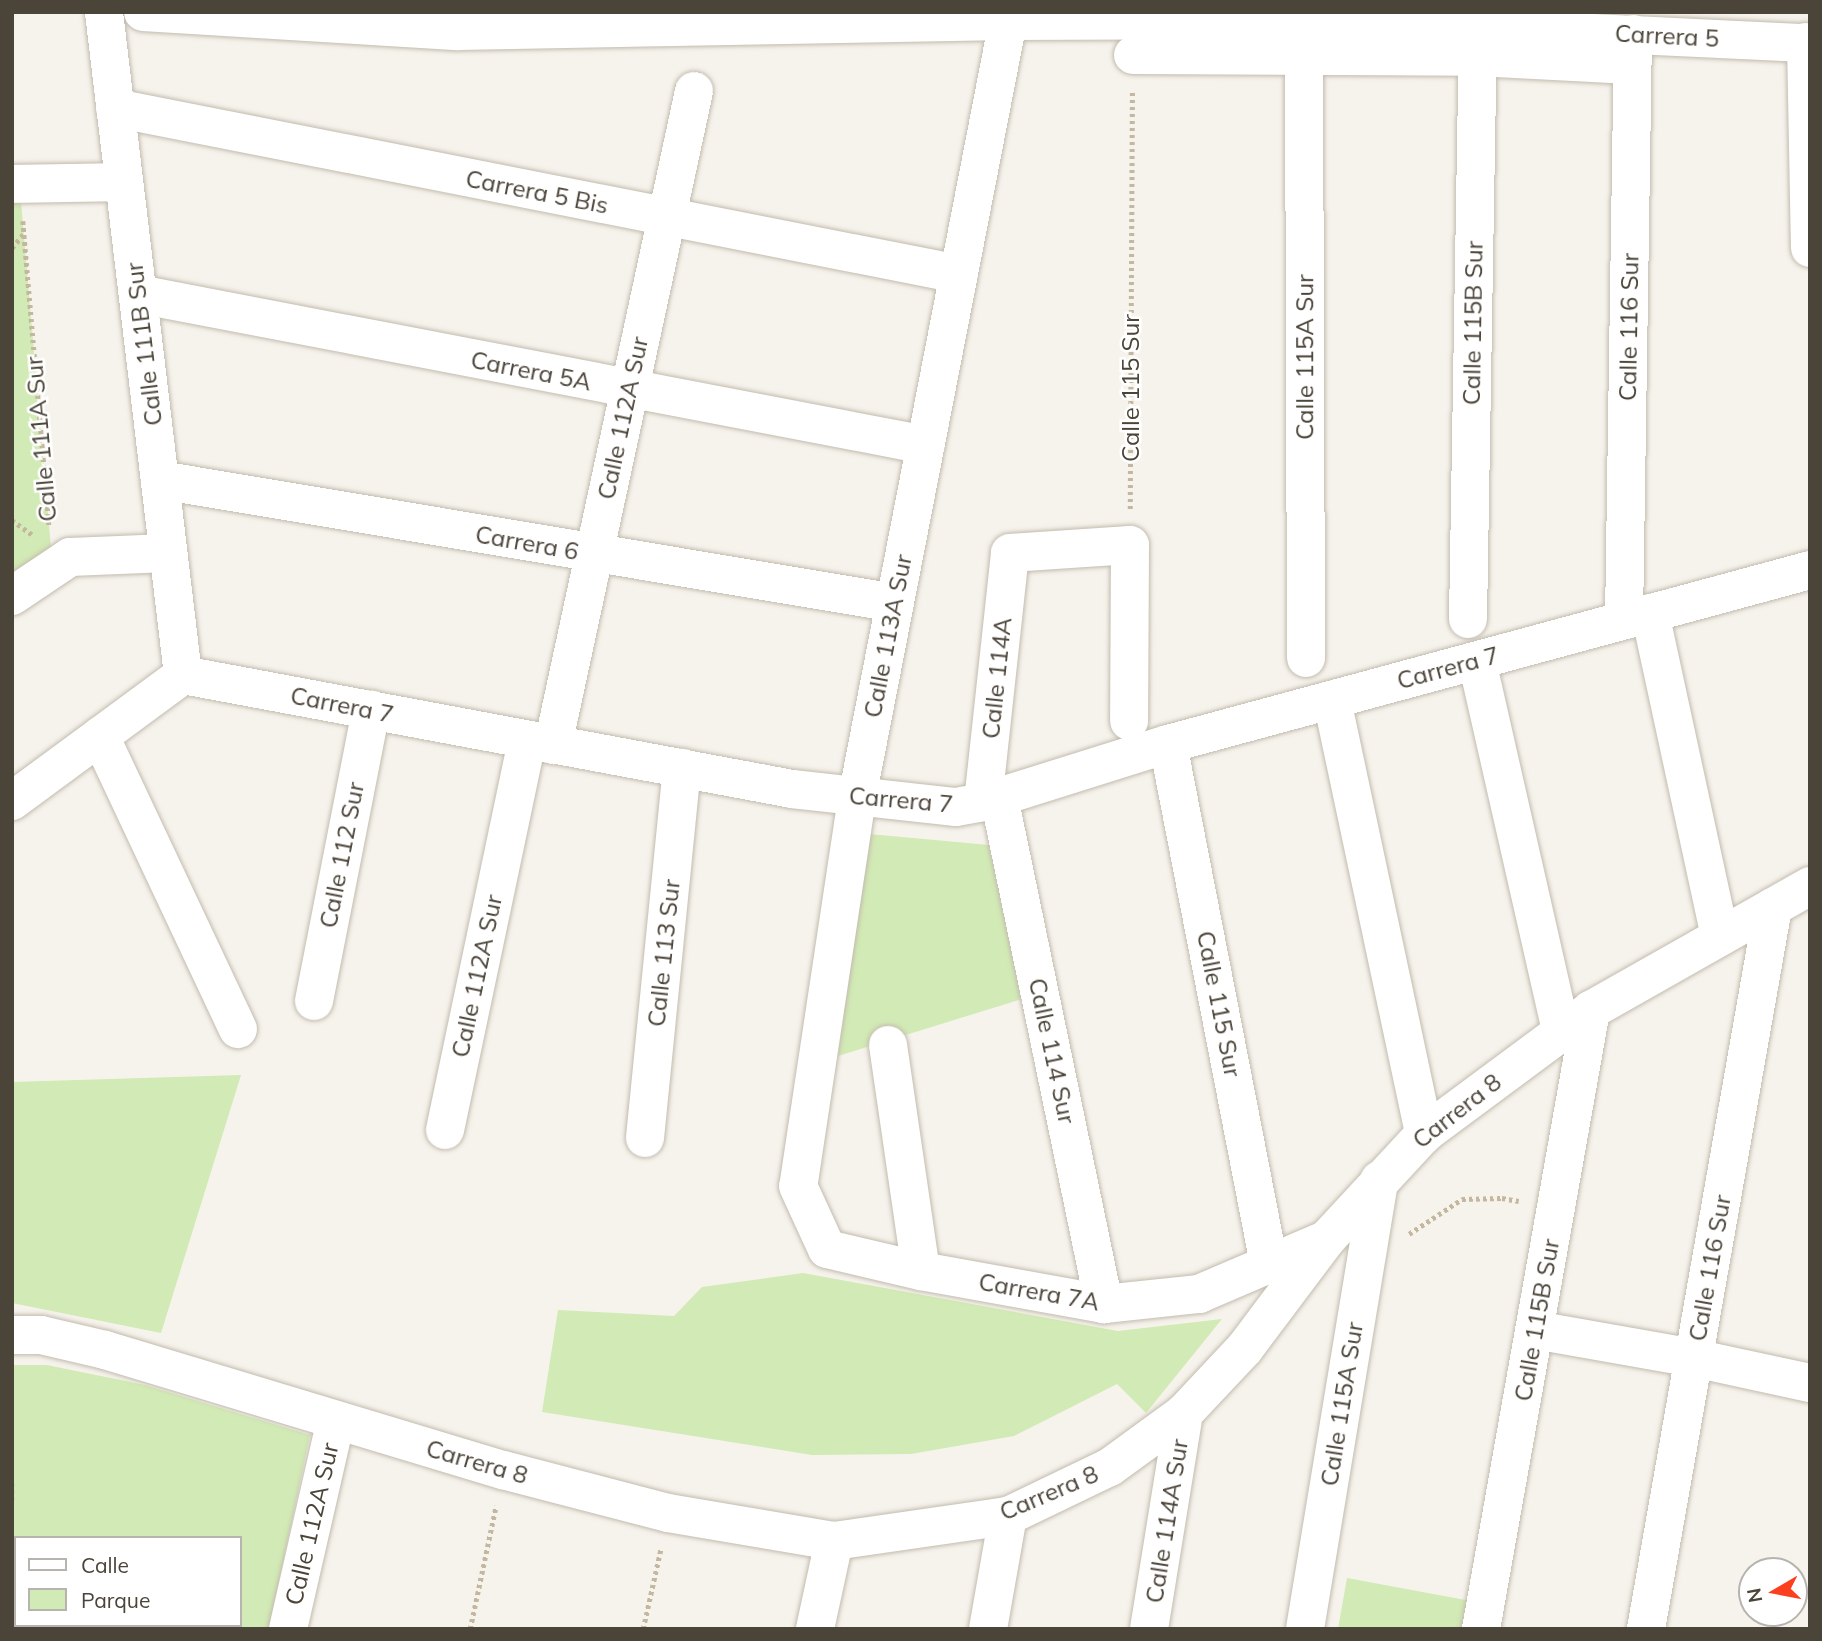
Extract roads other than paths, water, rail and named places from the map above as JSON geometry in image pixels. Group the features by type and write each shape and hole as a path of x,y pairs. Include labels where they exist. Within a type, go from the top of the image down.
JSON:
{"street":[{"name":"Calle 111B Sur","path":"104,12 183,675"},
{"name":"Carrera 5","path":"143,12 458,31 749,19 916,18 1008,21 1095,16 1383,18 1478,43 1549,21 1632,50"},
{"name":"Calle 113A Sur","path":"827,1249 798,1186 856,798 1008,21"},
{"name":"Carrera 5","path":"1132,55 1304,56 1478,43 1632,50 1808,43"},
{"name":"Calle 115B Sur","path":"1468,619 1478,43"},
{"path":"1808,43 1810,248"},
{"name":"Calle 116 Sur","path":"1632,50 1637,617 1720,937"},
{"name":"Calle 115A Sur","path":"1304,56 1306,658"},
{"name":"Calle 112A Sur","path":"445,1130 540,742 594,554 694,91"},
{"name":"Carrera 5 Bis","path":"115,108 959,274"},
{"path":"16,184 124,182"},
{"name":"Carrera 5A","path":"138,294 926,445"},
{"name":"Carrera 6","path":"160,480 895,604"},
{"name":"Calle 114A","path":"991,800 1010,553 1130,545 1129,721"},
{"path":"12,596 70,557 168,552"},
{"name":"Carrera 7","path":"183,675 682,768 856,798 946,807 991,800 1168,744 1810,570"},
{"name":"Calle 115B Sur","path":"1477,661 1576,1021 1558,1208 1481,1629"},
{"path":"12,802 183,675"},
{"path":"1332,700 1424,1134"},
{"name":"Calle 112 Sur","path":"314,1001 371,710"},
{"path":"100,736 237,1029"},
{"name":"Calle 115 Sur","path":"1168,744 1269,1264"},
{"name":"Calle 113 Sur","path":"645,1138 682,768"},
{"name":"Calle 114 Sur","path":"991,800 1104,1304"},
{"name":"Carrera 8","path":"12,1335 41,1335 105,1350 503,1470 668,1513 834,1541 1008,1516 1110,1467 1184,1413 1245,1348 1326,1240 1378,1180 1424,1134 1576,1021 1810,886"},
{"name":"Calle 116 Sur","path":"1646,1629 1773,907"},
{"path":"888,1045 921,1271"},
{"name":"Calle 115A Sur","path":"1305,1629 1378,1180"},
{"name":"Carrera 7A","path":"827,1249 921,1271 1104,1304 1199,1294 1326,1240"},
{"path":"1535,1331 1810,1383"},
{"name":"Calle 114A Sur","path":"1150,1629 1184,1413"},
{"name":"Calle 112A Sur","path":"288,1629 335,1420"},
{"path":"988,1629 1008,1516"},
{"path":"815,1629 834,1541"}]}
